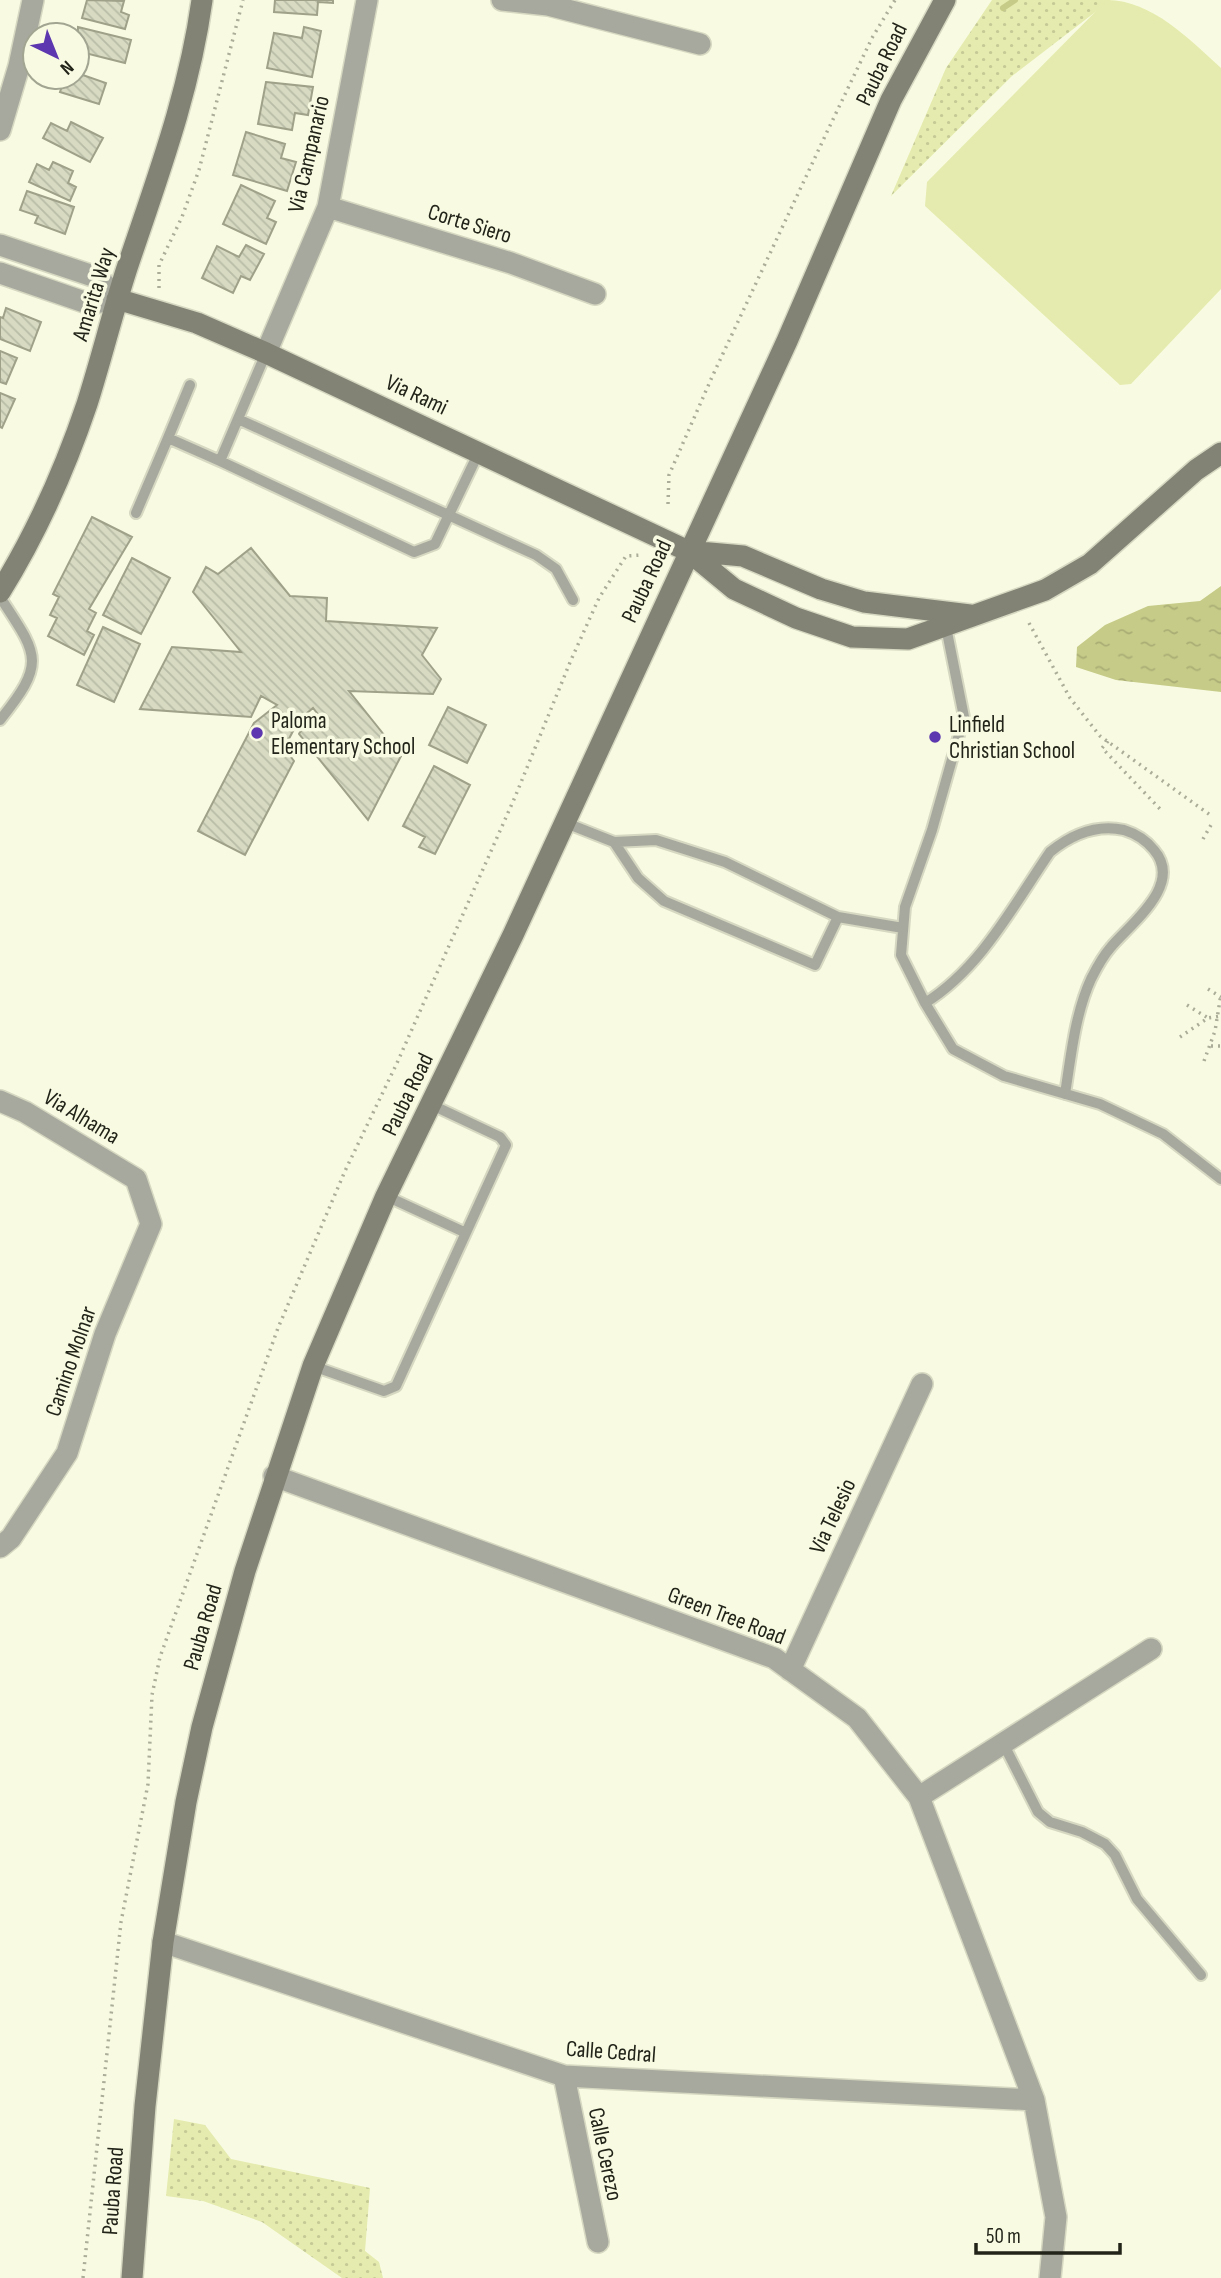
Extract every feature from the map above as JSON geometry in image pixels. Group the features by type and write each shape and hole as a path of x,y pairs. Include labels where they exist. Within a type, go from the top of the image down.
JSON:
{"main road":[{"name":"Amarita Way","path":"0,595 65,463 87,404 117,299 166,158 184,94 202,0"},
{"name":"Pauba Road","path":"132,2278 145,2106 163,1942 186,1802 202,1727 274,1476 313,1366 386,1195 432,1105 566,822 786,341 891,100 945,0"},
{"name":"Via Rami","path":"117,299 197,323 480,452 688,551"},
{"path":"688,551 734,589 796,618 852,637 908,639 1045,590 1090,564 1196,470 1221,453"},
{"path":"688,551 743,556 821,589 864,602 979,615"}],"street":[{"path":"0,130 9,64 33,0"},
{"name":"Via Campanario","path":"266,354 328,207 367,0"},
{"path":"502,0 548,5 700,44"},
{"name":"Corte Siero","path":"328,207 511,262 595,294"},
{"name":"Via Rami","path":"0,245 99,278 117,299"},
{"name":"Via Rami","path":"0,273 90,304 117,299"},
{"name":"Via Alhama","path":"0,1101 25,1112 136,1179"},
{"name":"Camino Molnar","path":"0,1547 11,1538 67,1453 105,1334 151,1224 136,1179"},
{"name":"Via Telesio","path":"790,1670 922,1384"},
{"name":"Green Tree Road","path":"274,1476 774,1658 857,1718 919,1797 1034,2100 1056,2217 1050,2278"},
{"path":"919,1797 1151,1649"},
{"name":"Calle Cedral","path":"163,1942 564,2076 1034,2100"},
{"name":"Calle Cerezo","path":"564,2076 598,2242"}],"lane":[{"path":"220,461 266,354"},
{"path":"136,513 190,385"},
{"path":"238,419 536,555 556,569 573,600"},
{"path":"168,438 414,552 435,544 480,452"},
{"path":"0,595 31,644 31,677 0,720"},
{"path":"946,626 964,717 932,830 905,907 901,955 925,1003 953,1049 1004,1076 1100,1104 1163,1134 1221,1179"},
{"path":"566,822 614,842 656,841 725,862 838,917 903,928"},
{"path":"925,1003 951,987 972,965 1050,852 1066,839 1111,827 1144,839 1157,853 1164,872 1153,901 1110,948 1091,980 1078,1021 1065,1094"},
{"path":"614,842 638,878 664,901 815,965 838,917"},
{"path":"313,1366 384,1391 396,1386 506,1145 500,1136 432,1105"},
{"path":"386,1195 464,1232"},
{"path":"1003,1743 1038,1812 1050,1822 1082,1832 1105,1844 1115,1855 1138,1899 1201,1975"}],"path":[{"path":"159,288 159,265 182,217 199,170 243,0"},
{"path":"668,504 668,475 712,377 831,122 872,38 895,0"},
{"path":"1028,623 1070,698 1108,741 1213,817"},
{"path":"1108,741 1102,748 1161,810"},
{"path":"1203,839 1211,825"},
{"path":"1204,1061 1220,1015 1221,995 1208,989"},
{"path":"1187,1005 1208,1018"},
{"path":"1180,1037 1208,1018 1220,1015"},
{"path":"1210,1046 1221,1046"}],"shaded area":[{"path":"992,0 1111,0 1012,76 891,196 946,68"},
{"path":"1107,0 1124,2 1155,14 1183,34 1221,68 1221,289 1131,384 1120,385 925,206 927,182"},
{"path":"174,2119 205,2125 231,2159 370,2188 365,2251 379,2262 383,2278 342,2278 262,2222 203,2201 166,2196"}],"water":[{"path":"1221,586 1221,692 1116,680 1076,667 1077,647 1105,625 1148,606 1200,601"}],"building":[{"path":"87,0 124,1 121,12 129,15 125,29 82,18"},
{"path":"275,0 333,0 333,3 318,2 317,15 274,12"},
{"path":"304,27 321,31 312,77 267,68 274,33 302,38"},
{"path":"91,30 131,40 125,63 91,54"},
{"path":"91,78 106,83 99,104 60,92 91,91"},
{"path":"266,82 313,87 308,115 295,113 292,130 258,124"},
{"path":"71,122 103,138 90,162 43,138 51,123 67,131"},
{"path":"246,132 285,144 281,158 296,162 287,191 233,175"},
{"path":"53,162 73,171 68,183 76,187 70,201 29,182 37,164 49,170"},
{"path":"241,185 275,201 267,218 276,222 266,244 223,224"},
{"path":"27,191 74,207 65,234 35,223 38,216 20,210"},
{"path":"246,245 264,254 250,280 241,276 233,293 202,278 217,246 239,257"},
{"path":"6,308 41,322 30,351 0,339 0,317 3,318"},
{"path":"0,351 17,358 6,384 0,382"},
{"path":"0,393 15,399 2,428 0,427"},
{"path":"92,517 132,537 89,609 96,613 87,631 94,635 84,655 48,636 57,618 50,615 59,597 53,594"},
{"path":"251,548 290,596 327,598 326,621 437,628 422,655 441,679 433,694 349,691 401,756 368,820 299,734 307,720 324,722 313,708 299,720 284,748 294,761 245,855 198,831 254,723 277,705 261,696 251,717 140,709 172,647 241,652 193,592 206,567 218,574"},
{"path":"132,558 170,578 141,634 103,615"},
{"path":"103,627 140,644 114,702 77,685"},
{"path":"448,707 486,725 467,763 429,745"},
{"path":"434,766 470,785 435,854 419,847 425,837 403,826"}],"waterway":[{"path":"1003,8 1015,0"}],"place":[{"name":"Paloma Elementary School","path":"257,733"},
{"name":"Linfield Christian School","path":"935,737"}]}
